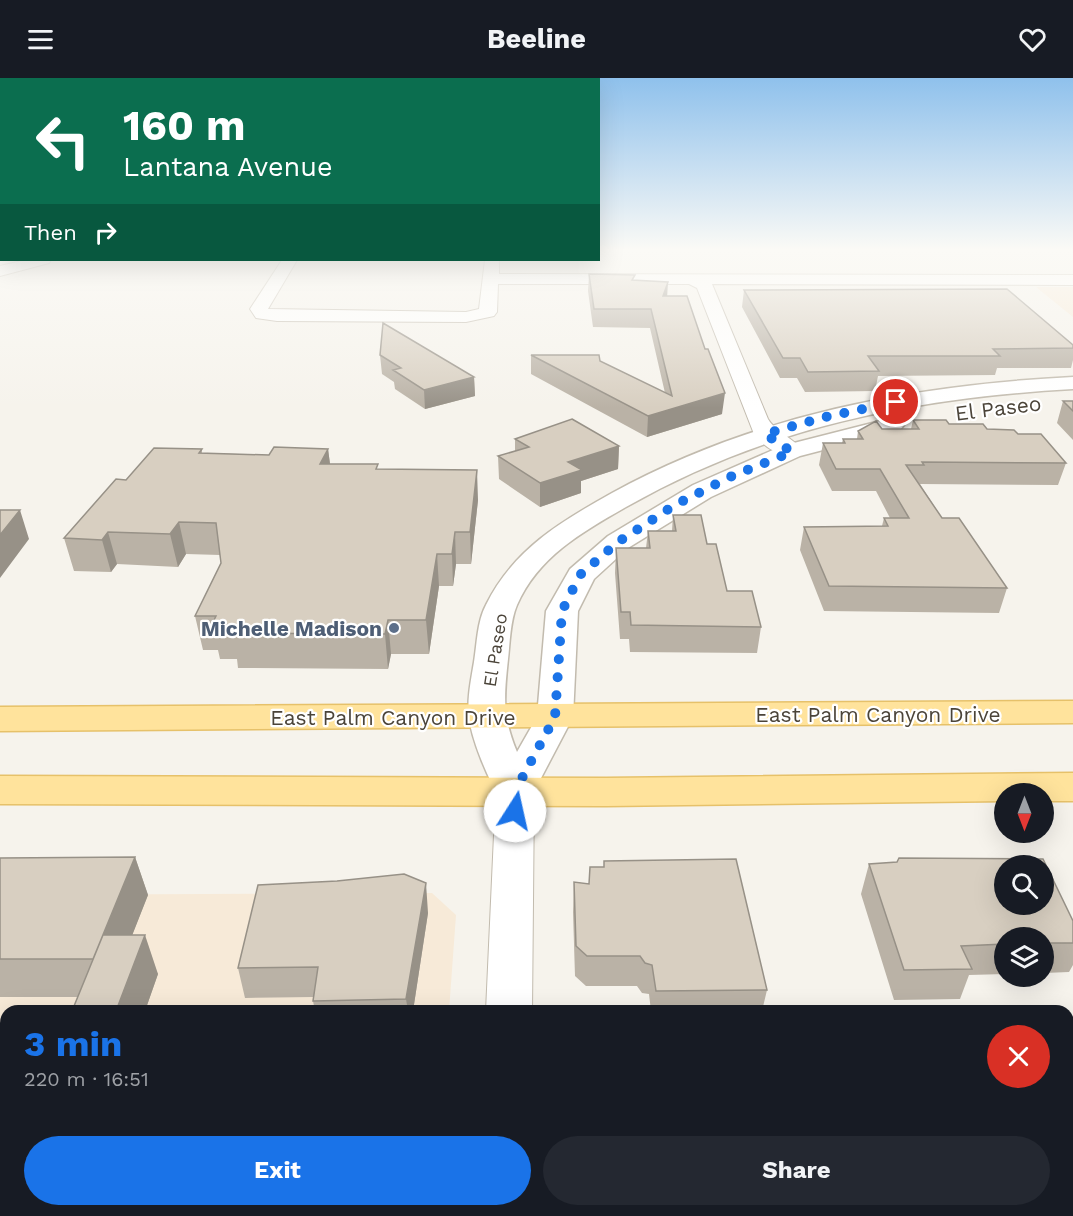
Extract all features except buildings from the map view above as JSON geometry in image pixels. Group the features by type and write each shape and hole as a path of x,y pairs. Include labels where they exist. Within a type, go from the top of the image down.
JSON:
{"main road":[{"name":"East Palm Canyon Drive","path":"0,719 1073,712"},
{"path":"0,790 515,791 1073,787"}],"street":[{"path":"263,302 259,309 262,314 277,316 466,316 488,312 489,302"},
{"path":"712,302 757,419 778,443"},
{"name":"El Paseo","path":"515,791 555,717 562,611 580,575 618,542 675,505 732,476 778,443 825,417 918,398 1023,386 1073,383"},
{"path":"1046,401 1054,397 1073,394"},
{"name":"El Paseo","path":"486,717 499,610 527,562 548,542 614,501 709,454 916,419 1046,401 1073,400"},
{"path":"486,717 515,791 509,1005"}],"shaded area":[{"path":"1055,302 1073,302 1073,317"},
{"path":"432,893 456,915 449,1005 0,1005 0,895"}],"place":[{"name":"Michelle Madison","path":"394,628"}],"route":[{"path":"515,811 515,791 555,717 562,611 580,575 618,542 675,505 732,476 792,452 765,434 825,417 896,402"}]}
